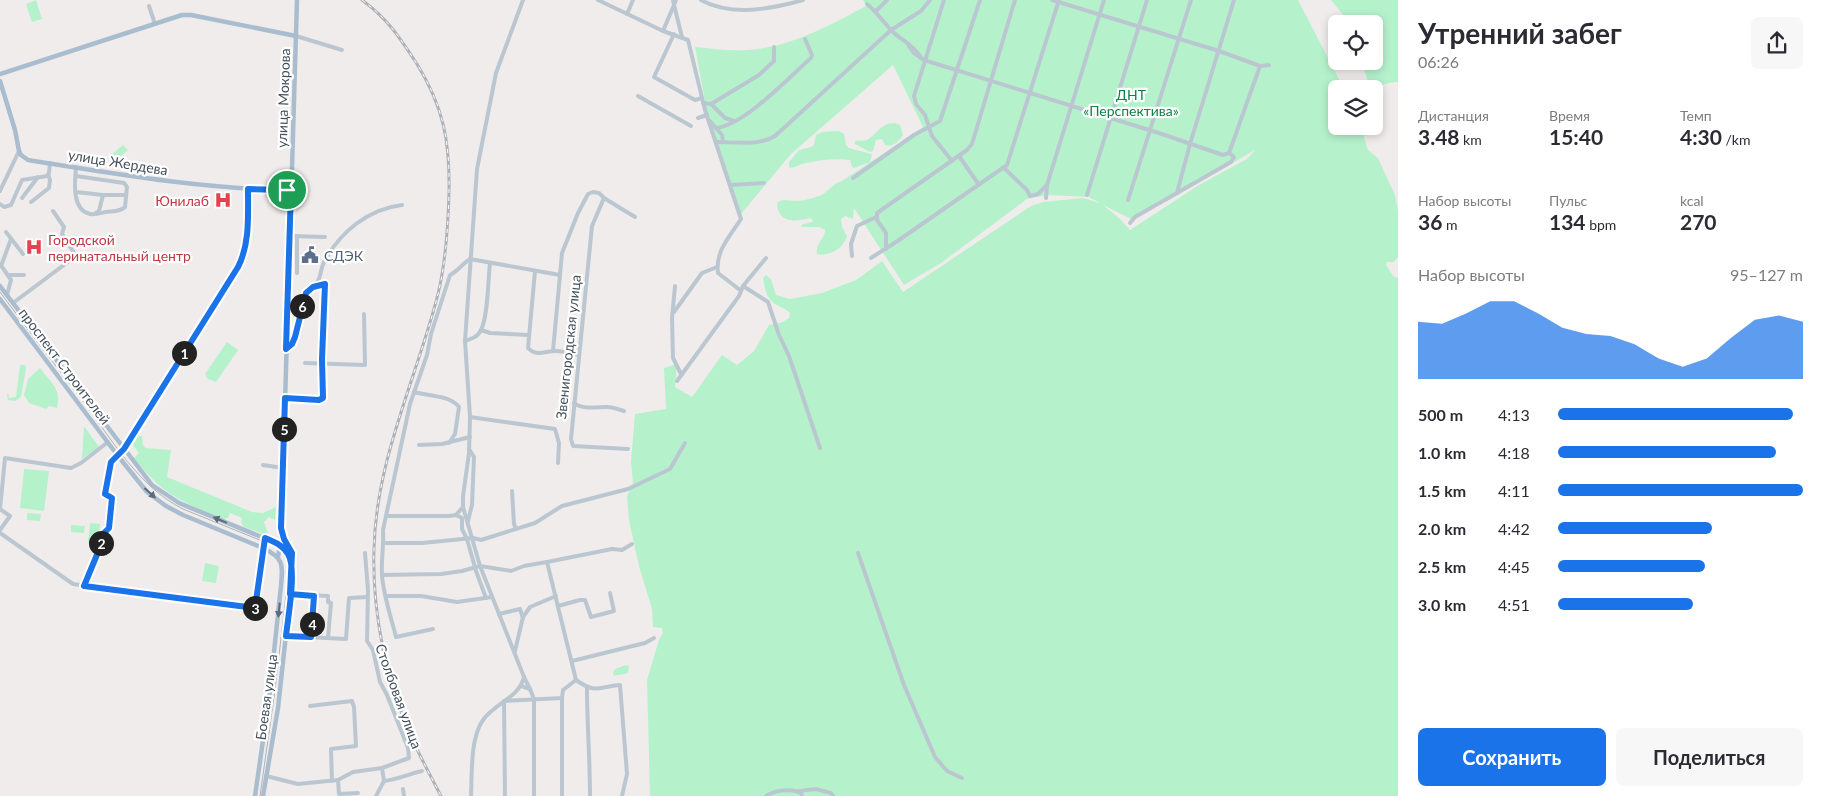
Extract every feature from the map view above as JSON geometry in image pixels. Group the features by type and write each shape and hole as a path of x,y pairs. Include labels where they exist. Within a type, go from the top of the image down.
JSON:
{"main road":[{"name":"улица Мокрова","path":"280,559 297,0"},
{"path":"0,74 182,15 191,15 296,36"},
{"path":"0,83 15,130 19,151"},
{"name":"улица Жердева","path":"19,151 21,156 28,160 175,182 248,189 291,190"},
{"path":"124,449 243,258 247,228 248,189"},
{"name":"проспект Строителей","path":"0,286 152,485 170,498 281,545"},
{"name":"проспект Строителей","path":"0,299 118,456 148,492 166,506 183,515 264,548 280,559"},
{"path":"265,538 275,539 279,535 281,528"},
{"path":"281,528 284,539 292,553 293,567"},
{"path":"281,545 289,555 293,567"},
{"name":"Боевая улица","path":"255,796 283,570 280,559"},
{"name":"Боевая улица","path":"263,796 278,708 293,567"},
{"name":"Столбовая улица","path":"258,775 266,776"}],"street":[{"path":"486,598 473,538 463,507 470,438 465,342 470,259 477,169 491,95 496,73 523,0"},
{"path":"598,0 688,40 707,117 717,142 741,219 724,243 718,259 718,273 768,302 789,356 820,448"},
{"path":"627,14 633,0"},
{"path":"663,30 675,0"},
{"path":"700,0 720,8 745,10 782,6 803,0"},
{"path":"876,11 887,0"},
{"path":"717,142 768,141 891,30 921,11 930,0"},
{"path":"944,0 922,59 914,96 916,104 925,115 932,136 952,161"},
{"path":"853,178 914,135 940,121 980,0"},
{"path":"852,256 851,244 857,226 876,217 877,213 952,161 972,144 1015,0"},
{"path":"1052,0 1219,51 1260,66 1269,65"},
{"path":"1046,198 1046,185 1104,0"},
{"path":"1087,195 1147,0"},
{"path":"1128,200 1191,0"},
{"path":"1177,193 1234,0"},
{"path":"871,258 1007,165 1059,1"},
{"path":"867,4 922,59 1150,130 1223,155 1229,153"},
{"path":"674,5 682,37"},
{"path":"149,6 155,24"},
{"path":"674,34 654,77 695,100 702,98"},
{"path":"296,36 342,50"},
{"path":"716,128 742,118 811,58 812,54 805,40"},
{"path":"711,104 759,75 774,61 774,47"},
{"path":"1229,153 1260,66"},
{"path":"638,96 691,126"},
{"path":"703,103 711,104 725,118 734,121"},
{"path":"707,117 722,135 723,142"},
{"path":"698,118 707,117"},
{"path":"0,191 19,151"},
{"path":"1130,223 1135,217 1231,162 1234,157 1229,153"},
{"path":"958,156 979,185"},
{"path":"31,202 49,188 50,180 48,174 50,164"},
{"path":"76,167 76,176 76,192 77,203 83,211 92,214 122,210 125,207 127,187 123,182 99,181 76,176"},
{"path":"1004,168 1027,190 1030,196 1038,194 1046,185"},
{"path":"0,204 4,207 11,205 22,180 48,174"},
{"path":"22,198 38,177"},
{"path":"730,185 764,183"},
{"path":"76,192 125,195"},
{"path":"553,351 562,253 588,194 593,192 599,193 635,217"},
{"path":"96,213 99,211 103,195"},
{"name":"Звенигородская улица","path":"604,198 592,226 579,355 578,385 574,403 571,439 573,446 628,448"},
{"path":"286,349 292,344 295,337 305,296 319,279 327,259 356,223 370,214 394,206 402,206"},
{"path":"6,306 76,256 62,234 64,227 53,211"},
{"path":"876,217 886,233 886,248"},
{"path":"6,232 23,254"},
{"path":"290,236 325,237"},
{"path":"297,236 297,273"},
{"path":"7,295 11,280 1,265 11,239"},
{"path":"677,381 739,296 741,288 766,258"},
{"path":"433,629 396,637 382,576 383,530 414,392 427,355 431,334 450,275 459,270 470,259 560,275"},
{"path":"465,342 476,337 482,330 490,263"},
{"path":"672,314 702,273 717,268"},
{"path":"535,271 528,335 530,351 544,353 553,351 579,355"},
{"path":"8,275 24,276"},
{"path":"313,287 330,281"},
{"path":"285,398 322,400 325,284"},
{"path":"675,286 672,314 673,358 681,374"},
{"path":"305,363 365,365 364,314"},
{"path":"482,330 490,333 528,335"},
{"path":"414,392 444,399 459,407 455,434 449,442"},
{"path":"574,403 578,406 589,408 609,407 624,410"},
{"path":"470,417 555,429 559,442 558,463"},
{"path":"455,434 462,439"},
{"path":"419,445 470,438"},
{"path":"108,442 81,463 71,468 6,458 0,509 10,516 0,532 73,584 255,608 265,538"},
{"path":"384,543 422,543 473,538 481,540 536,523 562,506 628,489 670,469 685,443"},
{"path":"84,586 101,545 102,535 109,528 112,498 105,494 111,462 124,449"},
{"path":"468,522 472,505 474,457 469,449"},
{"path":"263,465 283,468"},
{"path":"512,491 516,529"},
{"path":"387,516 449,516 456,514 463,507"},
{"path":"456,514 462,518 462,529 534,699 534,796"},
{"path":"382,576 441,574 478,566 511,571 524,566 612,549 622,550 632,544"},
{"path":"858,553 904,685 935,757 947,771 962,778"},
{"name":"Столбовая улица","path":"266,776 298,784 332,781 353,772 382,768 408,759 410,756 387,695 380,682 373,650 368,643 366,554"},
{"path":"547,562 576,680 587,688 600,689 620,685 627,774 622,796"},
{"path":"558,606 585,600 591,617 614,611 610,593"},
{"path":"290,594 328,596 328,602 331,602 328,638"},
{"path":"311,637 314,596"},
{"path":"386,596 422,596 457,602 492,597"},
{"path":"515,651 523,618 530,607 556,596"},
{"path":"286,636 346,639 349,598 367,597"},
{"path":"499,614 520,609 523,618"},
{"path":"572,662 646,643 654,638"},
{"path":"471,796 472,766 481,722 521,686 524,677"},
{"path":"562,796 562,698 563,690 576,680"},
{"path":"521,686 530,690"},
{"path":"587,688 590,796"},
{"path":"504,701 562,698"},
{"path":"310,706 352,701 354,707 356,746 331,749 332,781"},
{"path":"504,701 505,796"},
{"path":"376,796 384,781 382,768"},
{"path":"384,781 422,772"},
{"path":"338,780 339,794 358,793"},
{"path":"403,789 404,796"},
{"path":"766,796 782,791 816,789 831,793 833,796"},
{"path":"799,791 802,793 802,796"}],"green space":[{"path":"36,0 42,19 32,22 26,4"},
{"name":"ДНТ «Перспектива»","path":"863,0 1298,0 1328,58 1328,70 1334,70 1339,80 1328,80 1328,135 1364,135 1368,150 1378,158 1395,195 1398,211 1398,257 1394,262 1387,262 1386,265 1394,277 1398,278 1398,796 650,796 647,680 659,640 663,633 662,628 653,627 652,609 639,566 629,520 627,496 633,483 631,462 635,414 666,409 664,368 677,364 675,387 692,397 722,355 737,365 754,351 769,325 783,322 789,318 790,313 775,304 768,296 763,278 766,275 771,279 776,295 790,299 822,293 856,280 882,261 903,292 1031,206 1043,202 1083,198 1100,203 1089,197 1047,195 1027,199 941,263 904,285 854,208 853,219 845,216 841,219 842,227 847,236 843,244 831,253 817,254 817,247 825,230 819,227 801,227 803,224 812,222 813,220 810,218 794,221 784,218 778,210 777,203 784,200 801,201 820,196 835,184 923,127 893,65 791,154 741,214 706,107 695,47 726,50 758,49 801,38 866,6","holes":["1255,150 1247,159 1199,185 1130,230 1103,205 1131,219 1169,200"]},
{"path":"1331,0 1398,0 1398,82 1383,85 1383,80 1368,80 1364,70 1383,70 1383,15 1343,15"},
{"path":"895,123 900,125 903,135 893,145 885,145 882,139 876,140 873,151 870,152 855,144 855,141 871,138 887,124"},
{"path":"839,131 844,134 846,145 849,148 872,155 870,162 854,168 850,160 839,159 806,163 790,168 789,162 799,150 814,145 816,135 822,132"},
{"path":"123,145 128,150 116,160 111,155"},
{"path":"227,342 238,350 216,382 208,379 205,374"},
{"path":"20,365 25,365 26,368 21,397 15,401 8,400 8,393 9,398 16,397"},
{"path":"40,368 57,391 57,408 49,406 46,409 29,403 24,395 28,379"},
{"path":"84,426 99,447 82,459"},
{"path":"138,436 142,436 143,445 146,448 171,450 167,477 252,512 263,513 276,507 275,520 269,517 264,522 269,536 244,527 241,523 242,518 230,513 228,518 223,519 173,496 154,481 134,458 139,453 133,445"},
{"path":"24,469 49,471 44,511 20,508"},
{"path":"27,513 41,514 40,521 27,520"},
{"path":"90,523 100,524 98,544 88,543"},
{"path":"71,525 85,526 84,533 71,532"},
{"path":"205,563 219,566 216,583 202,581"},
{"path":"626,665 629,666 628,673 614,676 613,672 615,669"}],"tram line":[{"path":"0,292 116,447 153,488 167,500 183,509 272,545 285,558 288,567 288,577 260,796"}],"railway":[{"path":"362,0 393,29 426,80 439,111 448,158 448,219 441,282 389,451 376,516 374,549 375,597 382,646 388,670 412,739 441,796"}],"place":[{"name":"Юнилаб","path":"223,200"},
{"name":"Городской перинатальный центр","path":"34,247"},
{"name":"СДЭК","path":"310,255"}],"route":[{"path":"287,190 248,189 247,228 243,258 124,449 111,462 105,494 112,498 109,528 102,535 101,545 84,586 255,608 265,538 281,545 287,551 293,567 286,636 311,637 314,596 290,594 293,567 292,553 284,539 281,528 285,398 319,400 323,398 322,329 325,284 313,287 306,293 295,337 292,344 286,349 291,190 287,190"}]}
